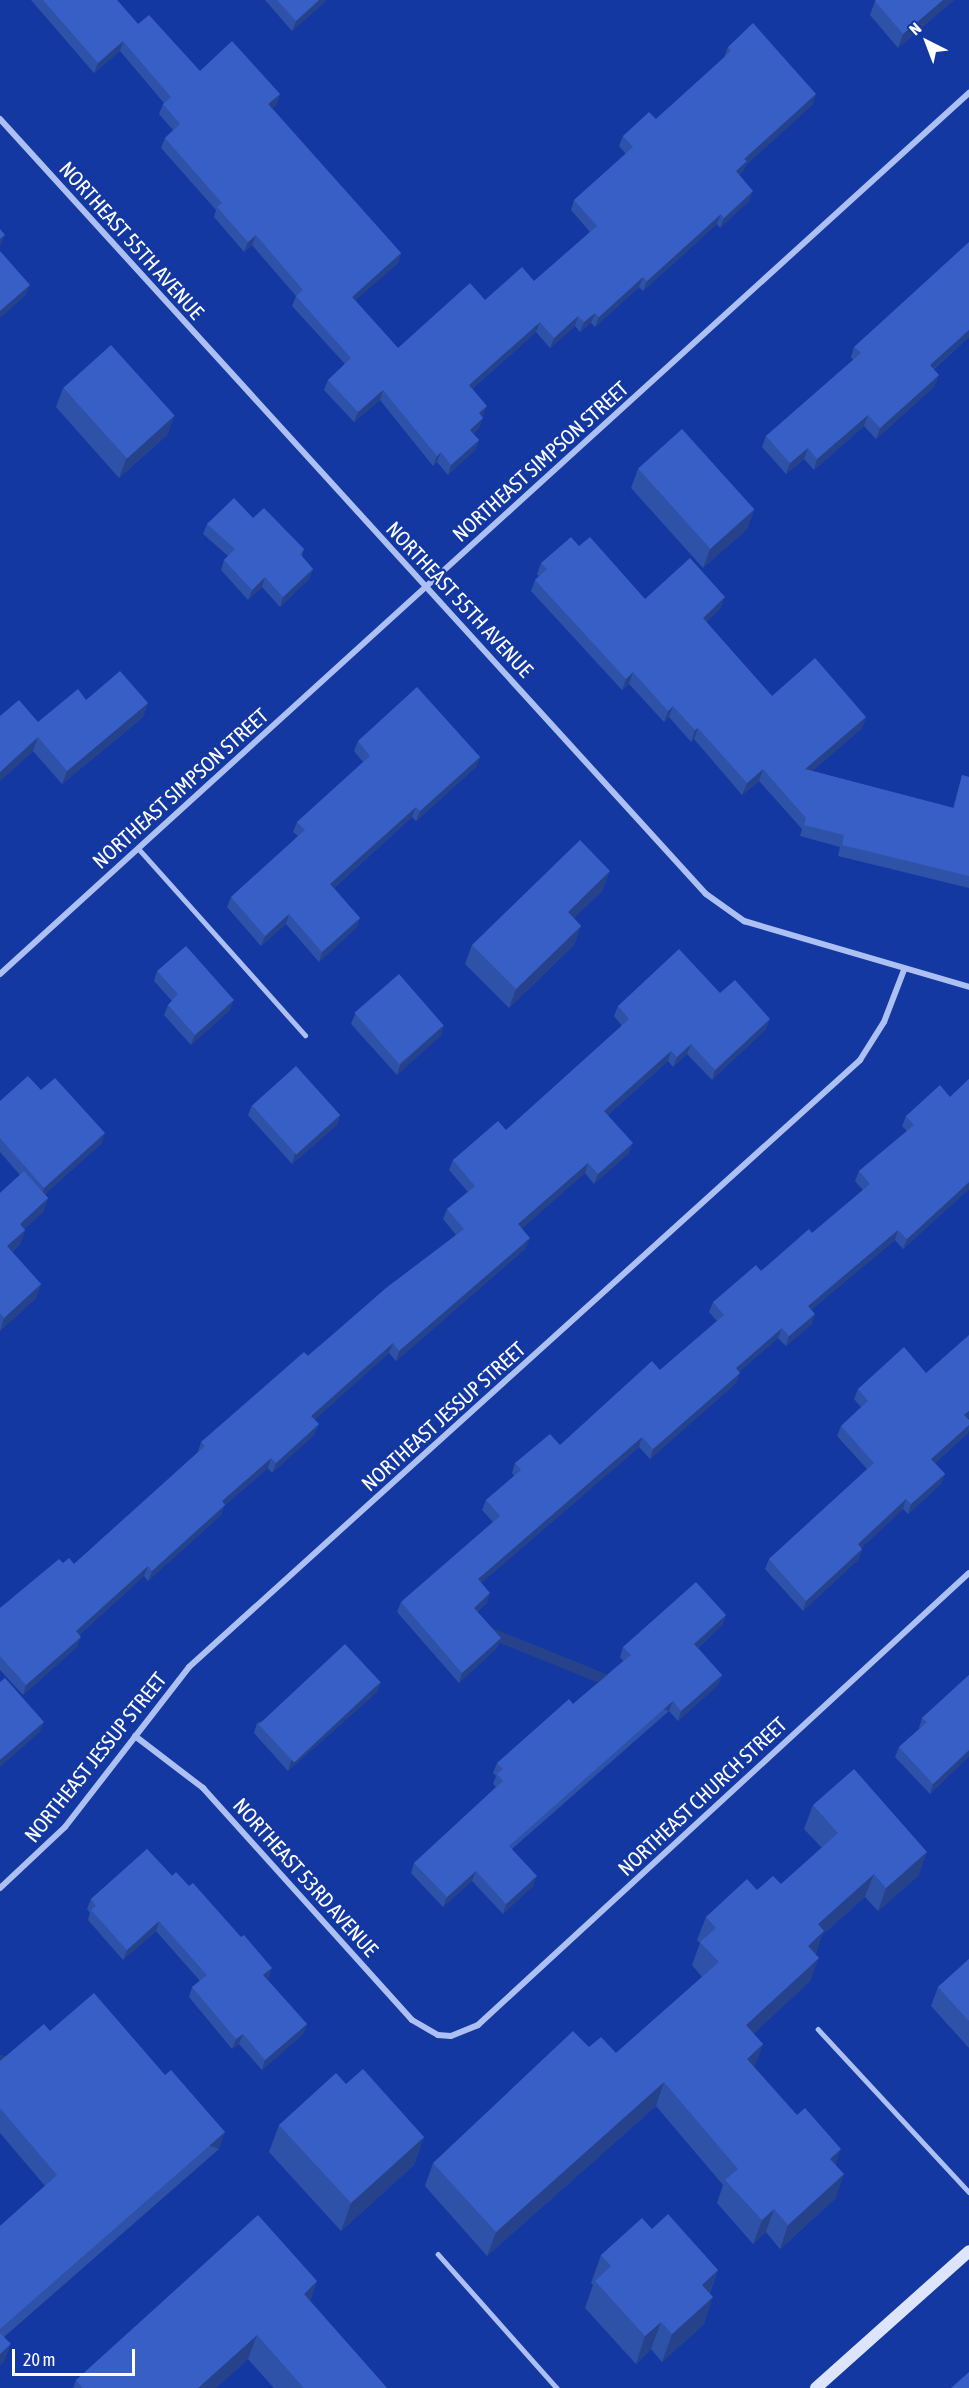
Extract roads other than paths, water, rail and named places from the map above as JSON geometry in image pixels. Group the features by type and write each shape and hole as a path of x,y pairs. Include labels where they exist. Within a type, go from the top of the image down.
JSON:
{"main road":[{"path":"816,2388 969,2251"}],"street":[{"name":"NORTHEAST SIMPSON STREET","path":"0,974 969,93"},
{"name":"NORTHEAST 55TH AVENUE","path":"0,119 425,588 471,632 706,894 744,921 904,970 969,987"},
{"name":"NORTHEAST JESSUP STREET","path":"0,1888 65,1827 189,1667 860,1060 884,1022 904,970"},
{"name":"NORTHEAST CHURCH STREET","path":"451,2036 478,2025 969,1573"},
{"name":"NORTHEAST 53RD AVENUE","path":"135,1737 203,1788 412,2020 438,2035 451,2036"}],"lane":[{"path":"138,848 305,1035"},
{"path":"818,2029 969,2192"},
{"path":"438,2254 557,2388"}]}
